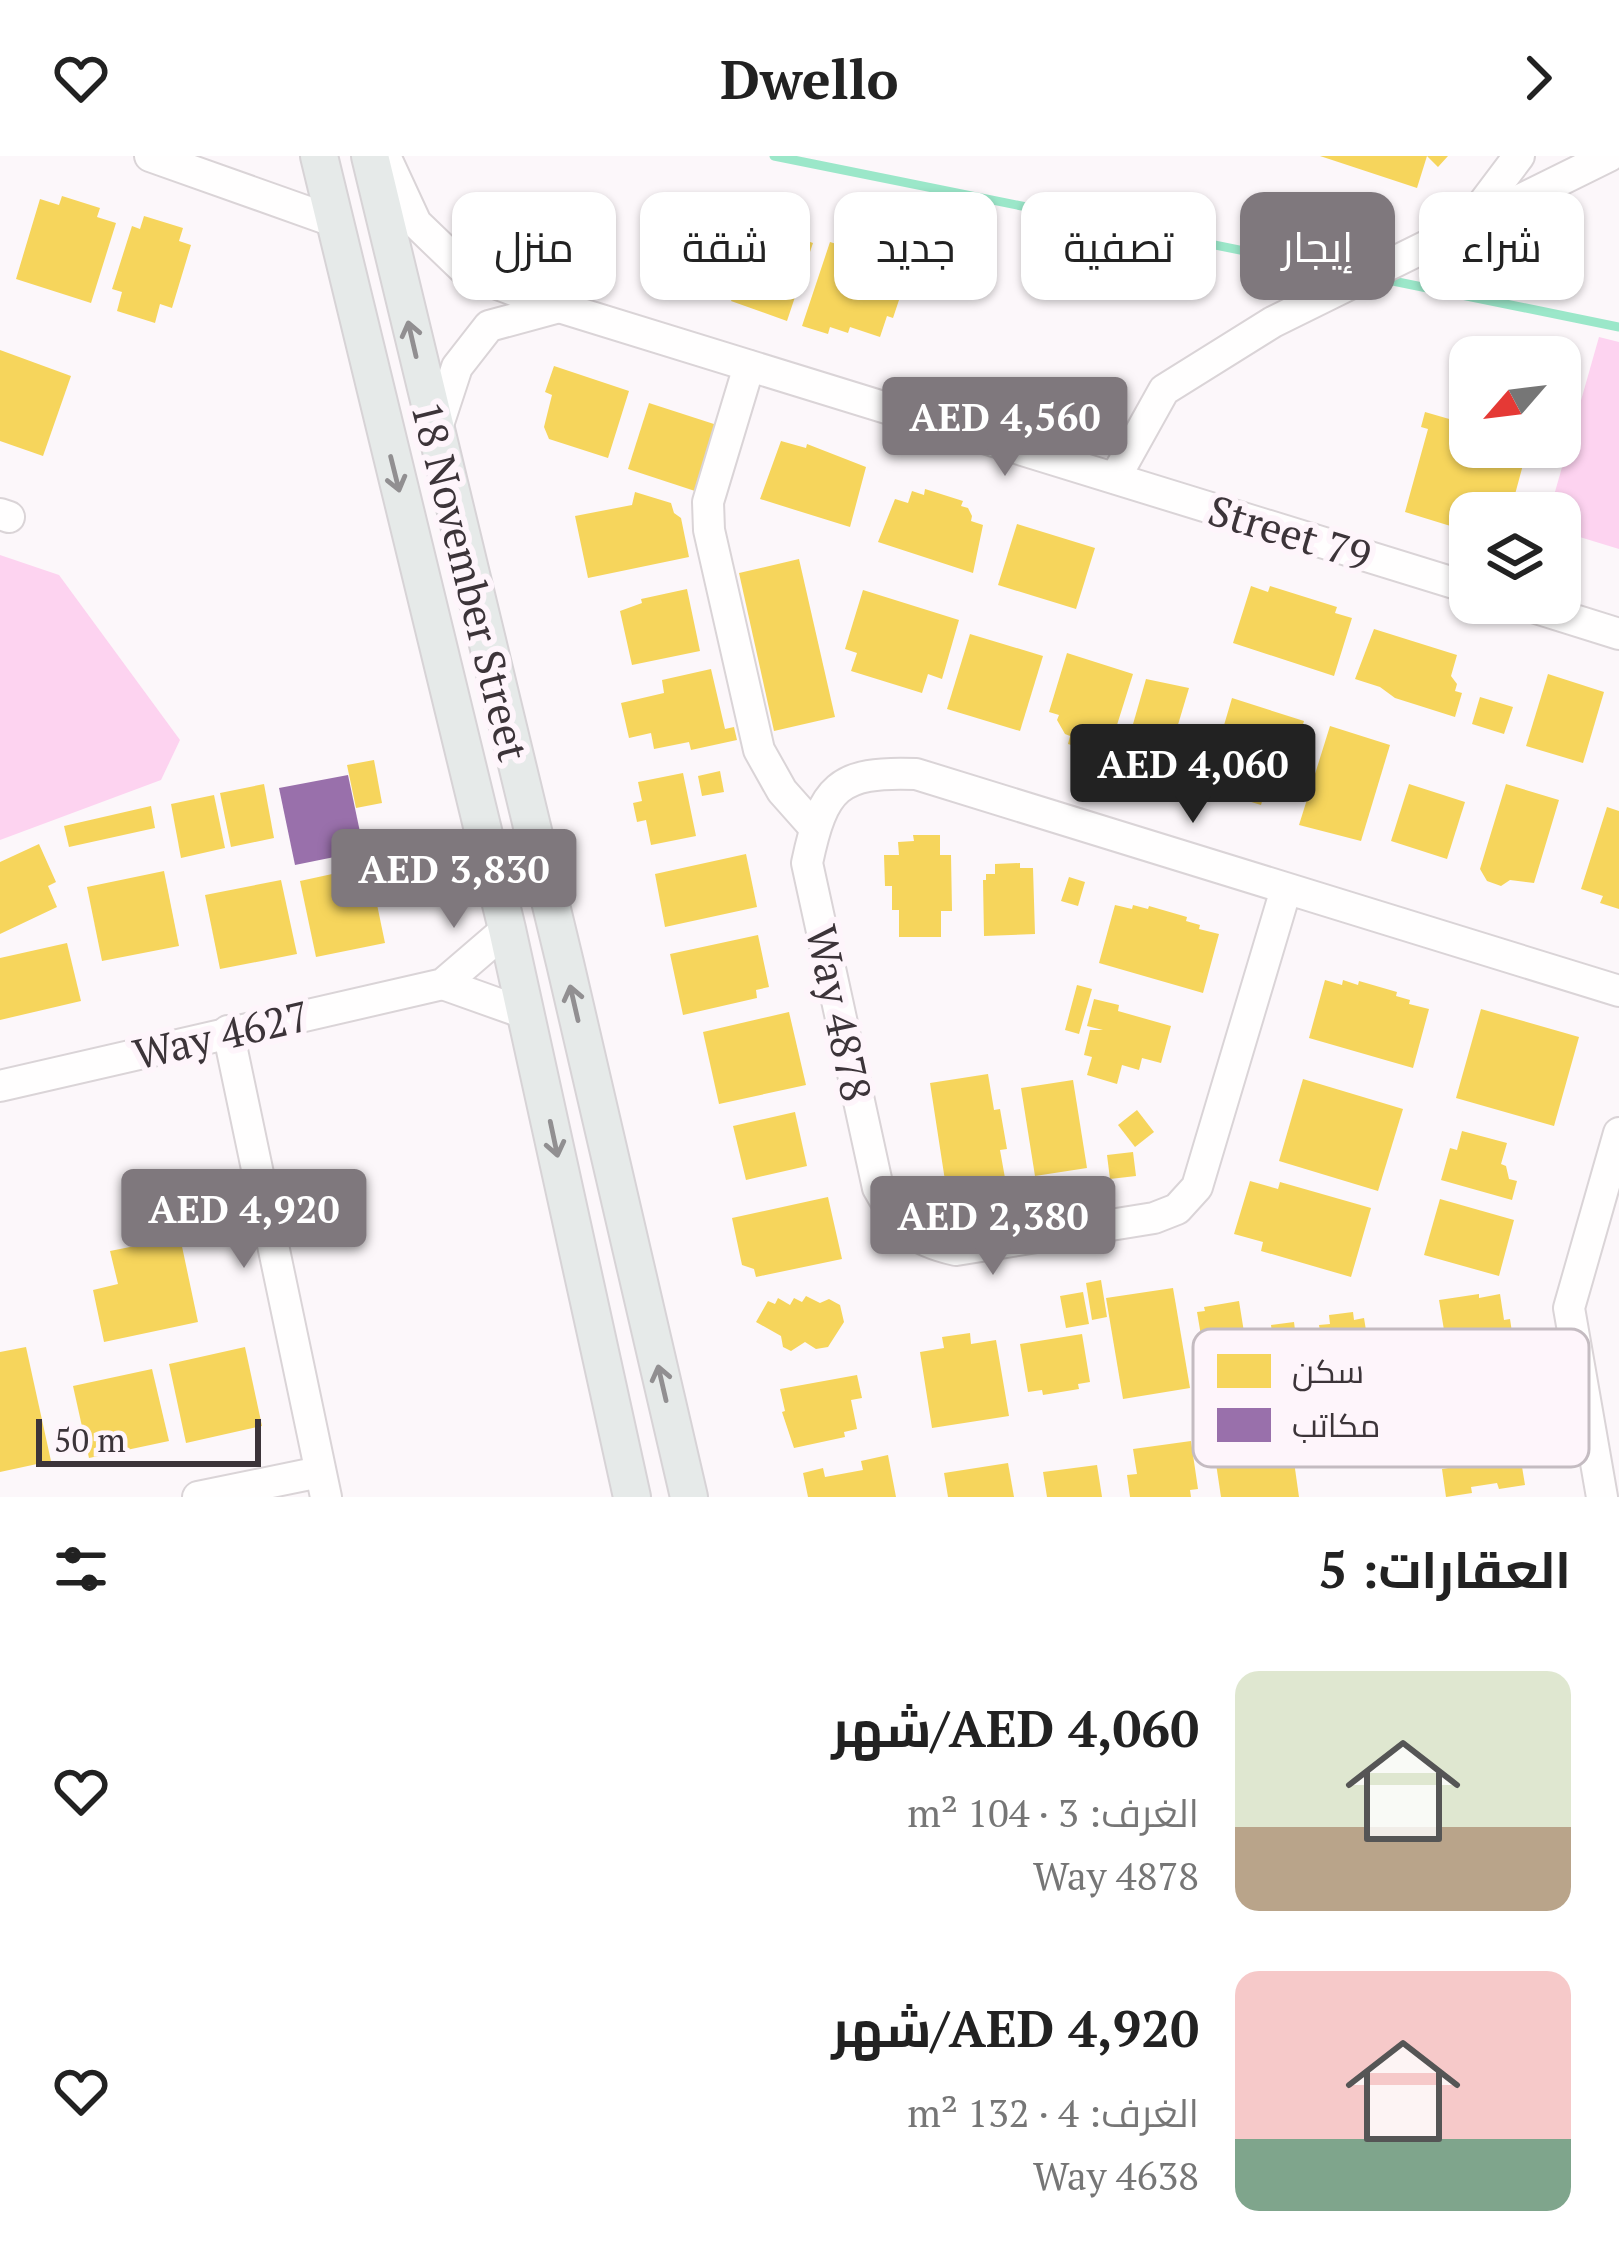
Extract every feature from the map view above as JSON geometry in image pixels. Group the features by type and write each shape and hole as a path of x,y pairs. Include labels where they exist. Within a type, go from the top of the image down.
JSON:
{"main road":[{"name":"18 November Street","path":"319,156 508,928 632,1497"},
{"name":"18 November Street","path":"370,156 689,1497"}],"street":[{"path":"150,156 332,221"},
{"name":"Street 79","path":"385,156 416,223 468,273 559,307 1449,581"},
{"path":"1492,192 1519,156"},
{"path":"1538,192 1609,156"},
{"path":"1115,478 1164,390 1273,322 1419,251"},
{"path":"434,434 457,367 488,326 559,307"},
{"path":"749,365 708,502 710,530 759,750 782,791 814,827 831,792 850,782 870,772 916,774 1619,991"},
{"path":"1581,622 1619,634"},
{"name":"Way 4878","path":"814,827 807,862 878,1188 897,1221 925,1243 956,1250 1154,1218 1177,1209 1197,1187 1286,889"},
{"name":"Way 4627","path":"0,1086 443,984 508,928"},
{"path":"443,984 527,1014"},
{"path":"198,1497 323,1484 228,1031"},
{"path":"1573,1329 1569,1308 1619,1133"},
{"path":"1589,1423 1602,1497"}],"shaded area":[{"path":"1599,337 1619,342 1619,549 1581,537 1581,492 1555,492 1562,468 1581,468 1581,400"},
{"path":"0,555 59,575 180,740 161,780 0,840"}],"building: سكن":[{"path":"1320,156 1427,156 1417,188"},
{"path":"1427,156 1448,156 1438,167"},
{"path":"62,196 100,208 97,217 116,223 91,303 16,279 40,199 59,205"},
{"path":"144,216 183,228 179,241 191,245 172,308 160,304 155,323 117,311 122,292 112,289 132,226 140,229"},
{"path":"830,242 834,243 834,300 899,300 880,337 850,327 848,333 830,327 828,334 802,326"},
{"path":"731,300 794,300 787,321"},
{"path":"0,350 71,376 43,456 0,441"},
{"path":"554,366 629,391 608,458 549,439 544,427 552,395 545,392"},
{"path":"649,403 717,425 695,491 628,469"},
{"path":"1425,412 1449,419 1449,468 1522,468 1516,492 1449,492 1449,526 1405,512 1428,429 1421,427"},
{"path":"781,441 806,448 807,444 866,467 850,527 760,499"},
{"path":"925,489 963,501 961,506 968,508 971,521 983,525 973,573 878,542 895,499 908,503 912,491 924,495"},
{"path":"635,492 671,503 681,518 689,557 588,578 575,516 632,505"},
{"path":"1017,524 1095,548 1076,609 998,585"},
{"path":"799,559 835,717 774,731 739,573"},
{"path":"1251,586 1268,592 1270,586 1337,607 1335,613 1352,618 1334,676 1233,643"},
{"path":"687,589 700,651 632,665 620,611 642,603 641,599"},
{"path":"863,590 959,620 942,679 928,674 922,693 851,671 857,653 845,649"},
{"path":"1374,629 1457,655 1451,676 1457,684 1455,691 1462,693 1455,717 1355,679"},
{"path":"970,634 1043,656 1020,731 947,709"},
{"path":"1067,653 1133,674 1111,744 1095,739 1091,751 1068,744 1070,736 1057,720 1059,715 1049,712"},
{"path":"711,669 725,729 734,727 737,740 691,750 689,742 654,749 651,733 629,738 621,703 664,693 662,680"},
{"path":"1548,674 1604,692 1583,763 1526,746"},
{"path":"1146,679 1189,688 1168,758 1127,745"},
{"path":"1480,697 1513,707 1504,734 1472,724"},
{"path":"1232,698 1304,721 1281,796 1265,791 1261,805 1219,792 1223,778 1210,773"},
{"path":"1330,726 1390,745 1361,841 1299,825"},
{"path":"374,760 382,803 356,808 347,765"},
{"path":"720,771 724,792 702,796 698,776"},
{"path":"683,773 696,836 651,845 646,820 637,822 633,803 642,801 638,782"},
{"path":"264,784 274,838 231,847 220,793"},
{"path":"1409,784 1465,802 1447,859 1391,841"},
{"path":"1506,784 1559,800 1534,883 1510,880 1501,886 1487,881 1480,869"},
{"path":"214,795 225,848 181,858 171,804"},
{"path":"151,806 155,828 69,847 64,826"},
{"path":"1607,807 1619,811 1619,909 1600,903 1603,896 1581,889"},
{"path":"913,835 940,835 940,855 951,855 952,911 941,911 941,937 899,937 899,910 892,910 892,886 885,886 884,855 899,855 898,842 914,841"},
{"path":"39,844 56,882 48,886 57,907 0,934 0,862"},
{"path":"746,854 757,907 665,927 655,874"},
{"path":"1020,863 1020,868 1033,868 1035,934 984,936 983,880 986,874 995,874 995,864"},
{"path":"369,866 385,943 316,957 300,881"},
{"path":"164,871 179,946 102,961 87,887"},
{"path":"1069,877 1085,882 1078,906 1061,901"},
{"path":"281,880 297,954 220,969 205,895"},
{"path":"1115,905 1149,906 1187,917 1199,929 1219,934 1203,993 1099,963"},
{"path":"758,935 769,987 756,990 757,998 683,1015 670,954"},
{"path":"67,943 81,1001 0,1020 0,958"},
{"path":"1325,980 1342,985 1343,980 1358,985 1359,981 1397,992 1409,1004 1429,1009 1413,1068 1309,1038"},
{"path":"1077,985 1092,989 1079,1034 1065,1030"},
{"path":"1094,999 1171,1026 1161,1063 1142,1058 1139,1070 1122,1065 1117,1084 1087,1075 1092,1057 1084,1055 1090,1030 1103,1030 1087,1026"},
{"path":"1481,1009 1579,1037 1554,1126 1456,1098"},
{"path":"789,1012 806,1085 719,1104 703,1032"},
{"path":"988,1074 1007,1149 1000,1150 1005,1178 946,1187 930,1083"},
{"path":"1303,1079 1403,1109 1378,1191 1279,1161"},
{"path":"1073,1080 1087,1168 1035,1176 1021,1088"},
{"path":"1137,1110 1154,1132 1135,1147 1118,1125"},
{"path":"795,1112 807,1166 746,1180 733,1126"},
{"path":"1462,1131 1507,1143 1501,1164 1509,1179 1517,1181 1512,1200 1441,1180 1450,1148 1457,1150"},
{"path":"1133,1152 1136,1176 1110,1179 1107,1155"},
{"path":"1250,1181 1278,1189 1280,1182 1371,1208 1351,1277 1261,1251 1263,1242 1234,1234"},
{"path":"828,1197 842,1259 756,1277 754,1269 742,1265 732,1218"},
{"path":"1440,1199 1514,1220 1499,1276 1424,1255"},
{"path":"180,1237 198,1322 104,1342 93,1290 118,1284 110,1251"},
{"path":"1101,1280 1107,1317 1092,1320 1086,1283"},
{"path":"1173,1288 1190,1388 1123,1399 1106,1298"},
{"path":"1083,1292 1089,1324 1066,1328 1060,1296"},
{"path":"1500,1294 1504,1320 1510,1319 1512,1329 1444,1329 1439,1300"},
{"path":"806,1296 840,1305 844,1322 828,1347 816,1349 805,1342 791,1351 783,1347 781,1336 756,1322 768,1301 775,1304 778,1298 790,1305 794,1298 802,1302"},
{"path":"1239,1301 1243,1329 1200,1329 1197,1312 1205,1311 1204,1307"},
{"path":"1353,1312 1354,1320 1364,1318 1366,1329 1320,1329 1319,1325 1330,1324 1329,1315"},
{"path":"1294,1322 1295,1329 1272,1329 1271,1325"},
{"path":"970,1333 971,1344 996,1340 1009,1416 932,1428 920,1352 944,1348 942,1337"},
{"path":"1082,1334 1090,1382 1078,1384 1079,1389 1043,1395 1042,1390 1028,1392 1020,1344"},
{"path":"26,1347 51,1461 0,1472 0,1352"},
{"path":"245,1347 262,1426 186,1443 169,1364"},
{"path":"152,1369 169,1441 89,1458 73,1386"},
{"path":"857,1375 862,1398 851,1400 857,1429 844,1432 845,1437 794,1448 780,1389"},
{"path":"1191,1441 1198,1489 1190,1490 1191,1497 1130,1497 1127,1475 1137,1474 1133,1449"},
{"path":"888,1455 896,1497 808,1497 803,1473 823,1468 825,1477 863,1470 861,1461"},
{"path":"1008,1463 1014,1497 948,1497 944,1473"},
{"path":"1097,1465 1102,1497 1047,1497 1043,1472"},
{"path":"1216,1467 1295,1467 1299,1497 1221,1497"},
{"path":"1522,1467 1525,1485 1499,1489 1497,1483 1446,1497 1442,1469"}],"building: مكاتب":[{"path":"348,775 364,851 295,865 279,788"}],"waterway":[{"path":"774,156 1240,250"},
{"path":"1395,281 1619,327"}]}
